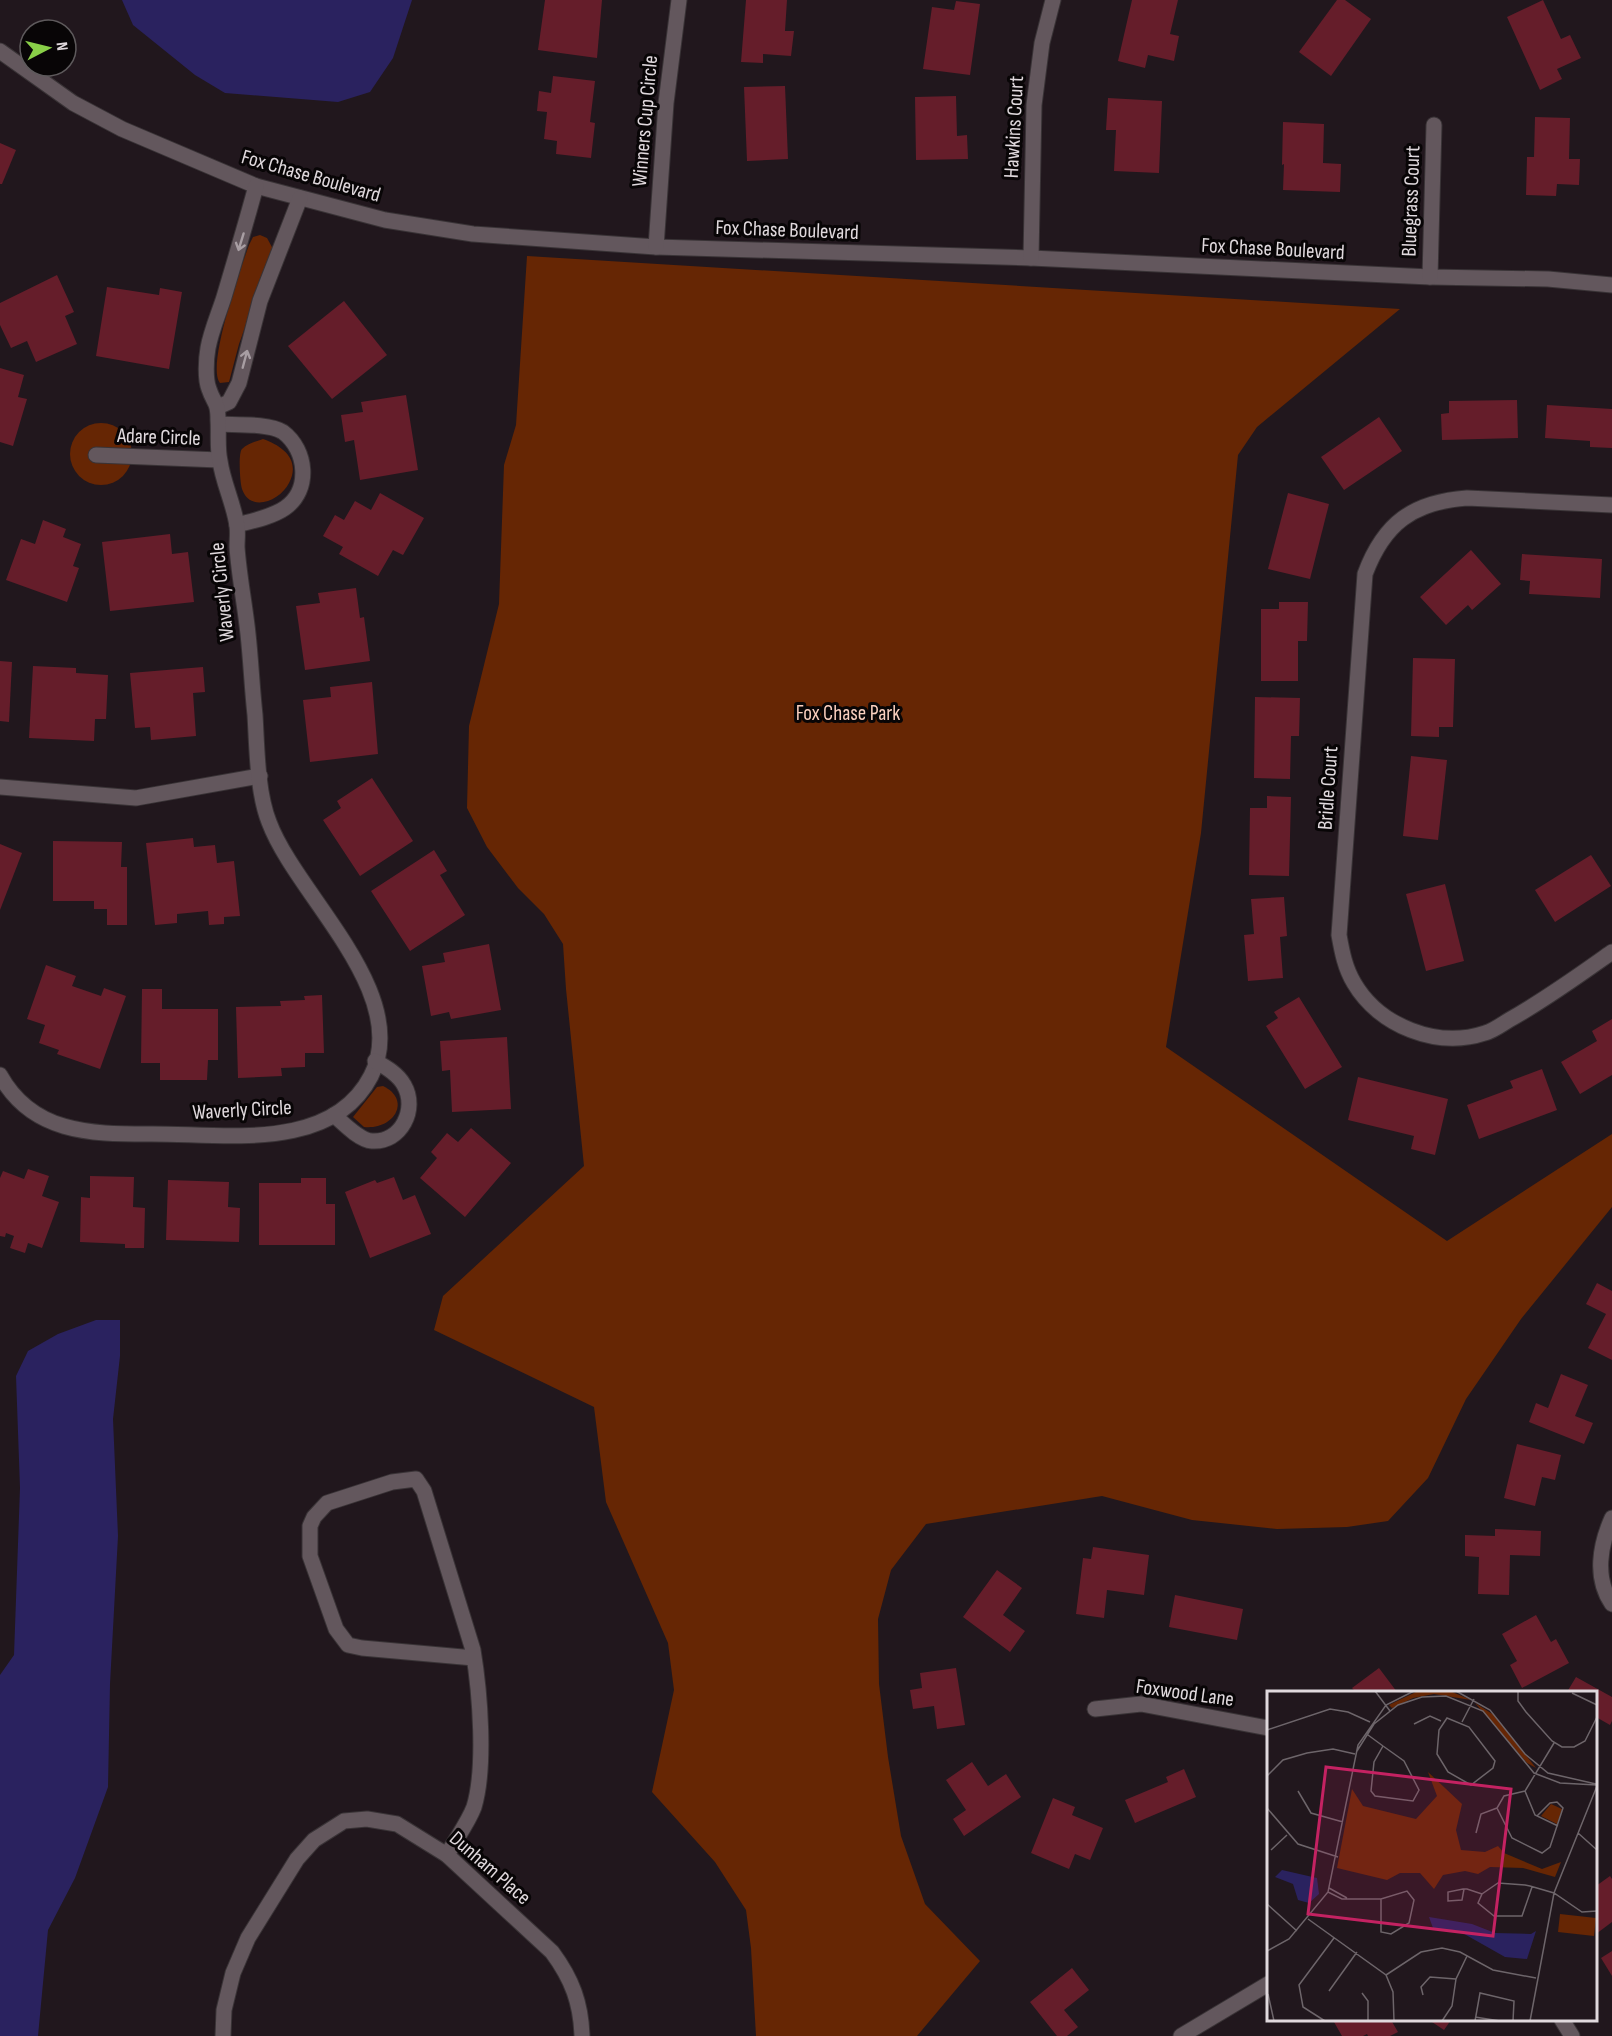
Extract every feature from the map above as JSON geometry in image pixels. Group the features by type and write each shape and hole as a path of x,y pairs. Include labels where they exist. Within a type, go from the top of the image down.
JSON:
{"street":[{"name":"Winners Cup Circle","path":"656,247 666,104 679,0"},
{"name":"Hawkins Court","path":"1031,258 1034,105 1042,43 1053,0"},
{"name":"Fox Chase Boulevard","path":"0,51 73,103 122,129 256,186 385,220 473,234 656,247 1031,258 1430,277 1548,279 1612,285"},
{"name":"Bluegrass Court","path":"1430,277 1434,125"},
{"name":"Waverly Circle","path":"0,1075 28,1110 70,1129 106,1134 242,1135 290,1132 316,1125 334,1115 354,1098 371,1075 380,1047 378,1017 369,986 351,952 285,858 268,820 260,776 248,635 237,545 237,525 219,460 218,407 208,387 207,350 256,186"},
{"path":"218,407 230,402 239,383 260,301 300,198"},
{"path":"219,424 272,428 283,432 297,447 304,470 299,493 285,508 263,518 237,525"},
{"name":"Adare Circle","path":"96,455 219,460"},
{"name":"Bridle Court","path":"1612,506 1467,498 1446,500 1423,507 1406,516 1387,532 1374,551 1365,574 1339,936 1343,960 1354,984 1374,1008 1397,1024 1424,1035 1455,1039 1485,1033 1506,1022 1612,952"},
{"path":"0,787 136,798 260,776"},
{"path":"334,1115 349,1130 370,1141 386,1138 402,1127 411,1108 404,1085 392,1071 375,1061"},
{"path":"447,1855 473,1808 478,1785 479,1688 474,1659 424,1491 416,1479 392,1482 327,1503 314,1517 310,1526 310,1556 336,1629 348,1645 474,1659"},
{"path":"1612,1518 1603,1538 1600,1562 1605,1594 1612,1604"},
{"name":"Foxwood Lane","path":"1095,1709 1141,1704 1267,1728"},
{"name":"Dunham Place","path":"223,2036 224,2010 231,1982 248,1938 297,1859 314,1840 344,1821 367,1819 397,1824 447,1855 552,1952 566,1971 581,2014 582,2036"},
{"path":"1181,2036 1267,1985"},
{"path":"1563,2021 1572,2036"}],"green space":[{"path":"260,235 267,238 273,249 239,344 229,382 220,383 217,373 218,358 226,316 249,245 253,237"},
{"name":"Fox Chase Park","path":"527,256 1400,309 1257,427 1238,455 1201,833 1166,1047 1447,1241 1612,1134 1612,1207 1521,1319 1466,1399 1428,1478 1388,1521 1347,1527 1277,1529 1192,1520 1102,1496 926,1524 891,1570 878,1619 879,1684 888,1757 901,1836 925,1904 980,1961 917,2036 756,2036 751,1948 746,1910 715,1862 652,1792 674,1690 668,1643 606,1502 594,1407 434,1330 443,1296 584,1166 563,944 544,914 518,888 487,847 467,808 469,726 499,604 504,465 516,425"},
{"path":"101,423 123,432 132,454 123,476 101,485 79,476 70,454 79,432"},
{"path":"263,439 283,450 293,467 289,483 279,495 265,502 258,502 251,501 242,489 240,456 244,447"},
{"path":"383,1086 392,1092 396,1099 398,1106 396,1113 384,1124 364,1127 353,1117 377,1087"}],"shaded area":[{"path":"122,0 412,0 393,58 370,92 338,102 225,93 195,75 133,25"},
{"path":"96,1320 120,1320 120,1356 113,1419 118,1536 110,1684 108,1787 75,1878 48,1930 38,2036 0,2036 0,1675 14,1655 20,1488 16,1376 28,1351 58,1334"}],"building":[{"path":"545,0 602,0 597,58 538,50"},
{"path":"746,0 787,0 785,31 794,31 791,56 763,54 763,63 741,62"},
{"path":"1132,0 1178,0 1170,34 1179,36 1174,61 1148,55 1145,68 1118,61"},
{"path":"1337,0 1345,0 1371,19 1331,76 1299,52"},
{"path":"1543,0 1561,39 1570,35 1581,58 1557,69 1562,79 1540,90 1507,17"},
{"path":"956,1 980,4 970,75 923,69 932,7 954,10"},
{"path":"553,76 595,81 590,122 595,123 591,158 556,154 557,141 544,139 547,112 537,111 539,91 551,93"},
{"path":"785,86 788,159 747,161 744,87"},
{"path":"956,96 957,136 967,135 968,159 916,160 915,97"},
{"path":"1108,98 1162,101 1159,173 1114,171 1116,130 1106,130"},
{"path":"1535,117 1570,118 1569,159 1580,159 1579,185 1557,184 1556,196 1526,195 1527,157 1534,157"},
{"path":"1283,122 1324,124 1323,163 1341,164 1340,192 1283,190"},
{"path":"0,143 16,150 2,184 0,184"},
{"path":"57,275 74,312 65,316 77,344 36,362 27,341 11,348 0,325 0,303"},
{"path":"107,287 159,295 160,288 182,292 169,369 96,356"},
{"path":"344,301 387,355 332,399 288,346"},
{"path":"0,368 24,375 18,397 27,399 13,446 0,442"},
{"path":"406,395 418,470 360,480 354,440 345,442 341,415 363,412 361,402"},
{"path":"1517,400 1518,438 1442,440 1441,414 1449,413 1449,401"},
{"path":"1547,405 1612,409 1612,448 1590,447 1590,441 1545,438"},
{"path":"1379,417 1402,451 1344,490 1321,457"},
{"path":"380,493 424,518 403,555 393,550 378,576 339,554 343,547 323,536 335,515 344,520 355,501 371,510"},
{"path":"1288,493 1329,504 1310,579 1268,569"},
{"path":"43,520 66,529 63,537 81,544 73,566 79,568 67,602 6,580 21,539 35,544"},
{"path":"170,534 172,554 188,552 194,602 110,611 102,542"},
{"path":"1471,550 1501,584 1472,610 1468,605 1446,625 1420,597"},
{"path":"1522,554 1602,559 1600,598 1529,594 1530,581 1520,580"},
{"path":"356,588 360,618 364,617 370,661 305,670 296,606 320,603 318,593"},
{"path":"1279,602 1308,602 1307,641 1298,641 1298,681 1261,681 1261,609 1279,609"},
{"path":"1413,658 1455,659 1453,727 1439,727 1439,737 1411,736"},
{"path":"0,661 12,662 9,722 0,721"},
{"path":"33,666 76,668 76,673 108,675 106,719 95,719 94,741 29,738"},
{"path":"203,667 205,692 193,693 196,736 151,740 150,727 135,728 130,673"},
{"path":"372,682 378,754 310,762 303,700 331,697 330,687"},
{"path":"1255,697 1300,698 1299,736 1291,736 1290,779 1254,778"},
{"path":"1411,756 1447,760 1438,840 1403,836"},
{"path":"372,778 413,841 360,876 323,820 341,808 337,801"},
{"path":"1267,796 1291,797 1289,876 1249,875 1250,808 1267,808"},
{"path":"193,838 194,847 215,845 217,863 234,861 240,916 224,917 224,924 209,925 208,911 177,914 177,923 155,925 146,843"},
{"path":"53,841 122,842 121,867 127,867 127,925 107,925 107,909 94,909 94,901 53,901"},
{"path":"0,844 22,853 0,910"},
{"path":"434,850 447,871 440,875 465,915 410,951 371,891"},
{"path":"1591,855 1611,886 1555,922 1535,890"},
{"path":"1445,884 1464,961 1426,971 1406,894"},
{"path":"1284,897 1287,936 1280,937 1283,978 1248,981 1244,935 1254,934 1251,899"},
{"path":"489,944 501,1010 451,1019 449,1012 431,1016 422,966 445,962 443,953"},
{"path":"46,965 76,976 72,986 101,996 104,988 126,996 100,1069 57,1054 59,1050 39,1043 45,1025 27,1019"},
{"path":"142,989 162,989 162,1009 218,1009 218,1060 208,1060 207,1080 160,1080 160,1063 141,1063"},
{"path":"322,995 324,1053 305,1053 305,1067 281,1068 282,1076 238,1078 236,1007 281,1006 280,1001 305,1000 304,996"},
{"path":"1299,997 1342,1067 1305,1089 1266,1026 1278,1018 1274,1012"},
{"path":"1612,1019 1612,1075 1580,1094 1561,1062 1597,1041 1592,1031"},
{"path":"507,1037 511,1109 452,1112 450,1070 442,1071 440,1041"},
{"path":"1542,1069 1557,1110 1479,1139 1467,1105 1513,1088 1510,1081"},
{"path":"1358,1077 1448,1099 1435,1155 1411,1149 1414,1136 1348,1120"},
{"path":"471,1128 511,1163 465,1217 420,1178 437,1158 431,1152 447,1133 458,1142"},
{"path":"28,1169 49,1176 42,1196 59,1202 42,1248 28,1243 25,1253 10,1248 14,1236 6,1233 5,1237 0,1236 0,1178 3,1171 24,1179"},
{"path":"90,1176 134,1177 133,1207 145,1208 144,1248 125,1248 125,1244 80,1242 81,1197 90,1198"},
{"path":"394,1177 403,1200 415,1195 431,1234 370,1258 345,1192 375,1180 377,1183"},
{"path":"301,1178 326,1178 326,1204 335,1204 335,1245 259,1245 259,1183 301,1183"},
{"path":"168,1180 229,1182 228,1207 240,1208 239,1242 166,1240"},
{"path":"1597,1283 1612,1291 1612,1360 1588,1348 1606,1314 1586,1304"},
{"path":"1561,1374 1588,1385 1575,1416 1593,1423 1584,1444 1529,1422 1536,1403 1548,1408"},
{"path":"1517,1444 1561,1455 1555,1480 1542,1477 1535,1506 1504,1498"},
{"path":"1495,1529 1541,1531 1540,1556 1510,1555 1509,1595 1478,1594 1479,1557 1465,1556 1465,1535 1495,1536"},
{"path":"1093,1547 1149,1555 1144,1595 1107,1590 1104,1618 1076,1614 1083,1558 1091,1559"},
{"path":"997,1570 1022,1588 1003,1615 1025,1631 1010,1652 963,1617"},
{"path":"1175,1595 1243,1609 1237,1640 1169,1627"},
{"path":"1536,1615 1551,1642 1556,1639 1569,1663 1522,1688 1510,1665 1517,1661 1502,1634"},
{"path":"956,1668 965,1725 937,1729 934,1706 913,1709 910,1690 922,1688 920,1673"},
{"path":"1379,1668 1396,1691 1355,1691 1352,1688"},
{"path":"1576,1677 1612,1697 1610,1725 1597,1718 1597,1691 1568,1691"},
{"path":"972,1762 988,1786 1006,1774 1021,1797 964,1836 953,1819 966,1810 946,1780"},
{"path":"1184,1769 1196,1797 1135,1823 1125,1800 1168,1782 1166,1777"},
{"path":"1053,1798 1075,1807 1072,1815 1103,1828 1090,1860 1075,1854 1069,1869 1031,1853"},
{"path":"1610,1876 1612,1879 1612,1922 1597,1933 1597,1885"},
{"path":"1612,1951 1612,1976 1601,1958"},
{"path":"1072,1968 1089,1990 1064,2010 1078,2027 1067,2036 1057,2036 1030,2002"},
{"path":"1392,2021 1398,2032 1390,2036 1368,2036 1367,2034 1342,2036 1334,2022"},
{"path":"1430,2021 1450,2021 1444,2030"}]}
